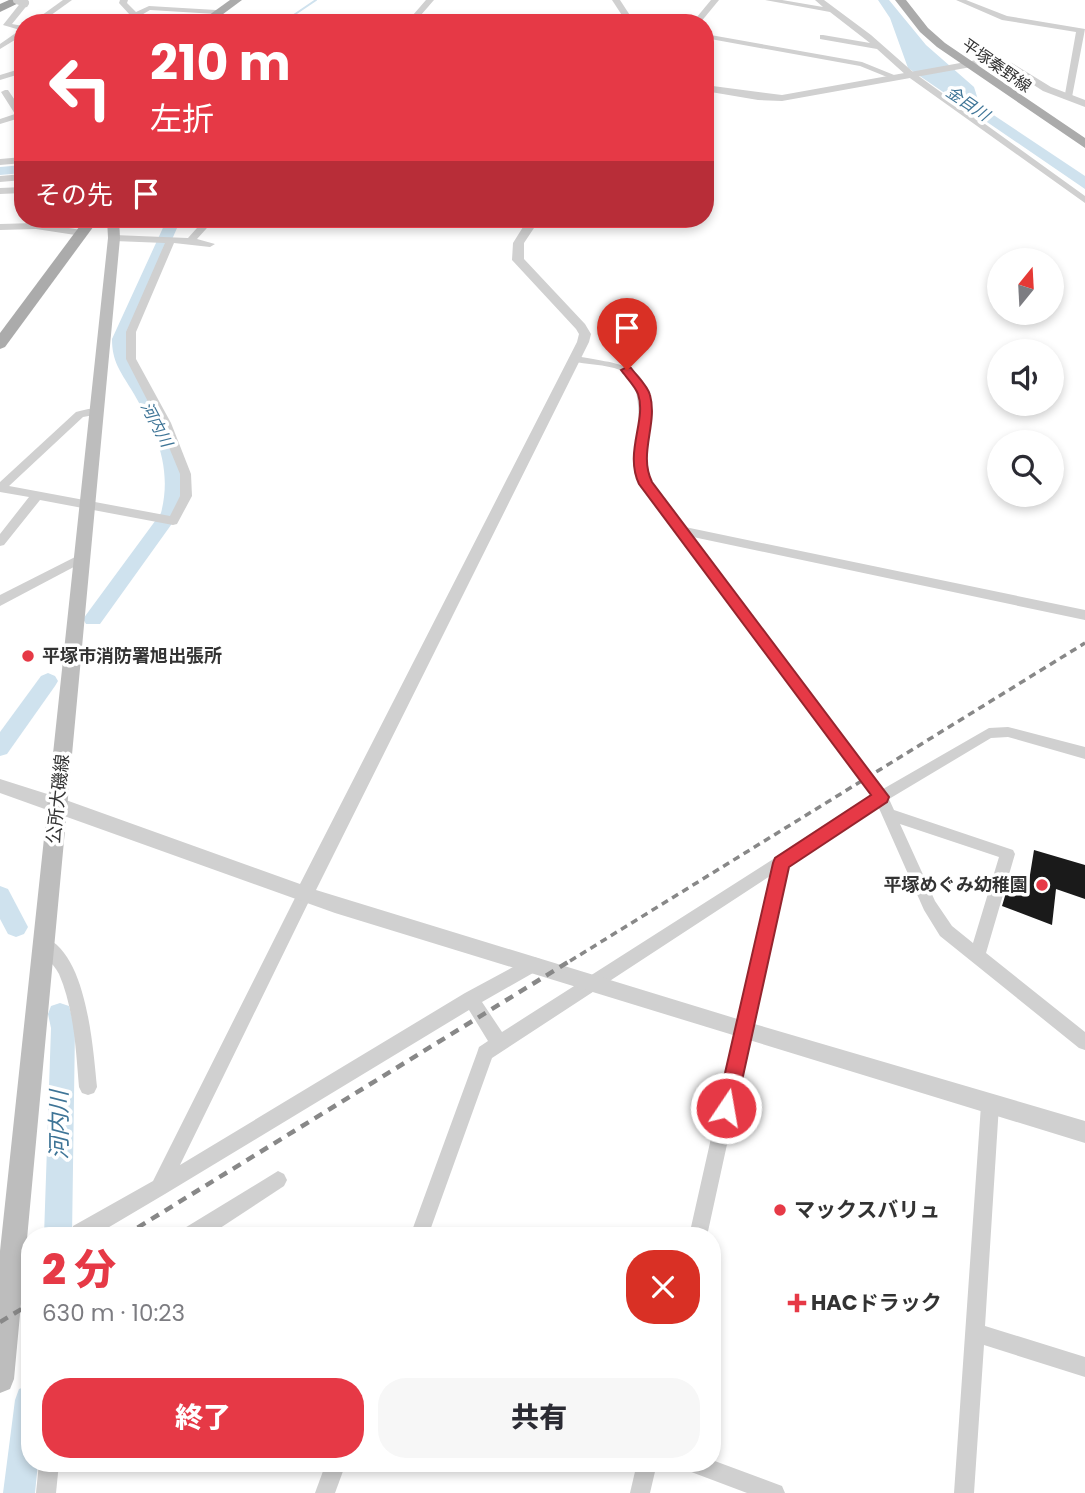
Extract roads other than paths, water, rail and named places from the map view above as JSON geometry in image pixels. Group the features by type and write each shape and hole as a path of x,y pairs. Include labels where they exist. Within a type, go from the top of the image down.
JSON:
{"highway":[{"path":"0,6 10,0"},
{"path":"0,6 21,1"}],"main road":[{"path":"214,14 237,0"},
{"name":"平塚秦野線","path":"900,0 924,30 967,64 1085,144"},
{"path":"0,344 86,228"},
{"name":"公所大磯線","path":"0,1379 5,1275 44,944 113,228"}],"street":[{"path":"48,14 68,0"},
{"path":"124,0 123,3 133,14"},
{"path":"418,14 430,0"},
{"path":"703,14 715,0"},
{"path":"769,0 835,11"},
{"path":"819,0 910,74 1027,159 1047,181 1070,196 1084,199"},
{"path":"960,0 1005,18 1083,31 1069,95 1065,97"},
{"path":"14,27 7,25 21,1"},
{"path":"136,14 149,8 216,12"},
{"path":"838,40 846,26"},
{"path":"0,47 14,36"},
{"path":"823,37 880,47"},
{"path":"714,38 862,64 895,77"},
{"path":"714,90 771,99 988,61 1009,65 1065,97 1085,104"},
{"path":"62,228 82,233"},
{"path":"190,241 202,228"},
{"path":"159,1189 583,342 581,327 523,267 516,251 529,228"},
{"path":"114,239 210,244"},
{"path":"0,488 173,522 182,507 187,488 184,466 131,359 130,347 131,332 167,240"},
{"path":"575,359 623,368 636,380 644,393 645,405 640,472 680,530 881,797 929,905 946,931 1085,1042"},
{"path":"0,488 80,414 96,412"},
{"path":"0,542 37,496"},
{"path":"680,530 1085,615"},
{"path":"0,601 83,557"},
{"path":"422,1227 485,1053 881,797 989,733 1008,732 1085,753"},
{"path":"0,786 305,893 744,1031 1085,1132"},
{"path":"888,814 1008,854 977,957"},
{"path":"700,1227 781,863"},
{"path":"44,944 54,949 64,963 85,1046 88,1087"},
{"path":"91,1227 159,1189 471,998 534,964"},
{"path":"471,998 499,1043"},
{"path":"964,1493 977,1333 990,1105"},
{"path":"204,1227 278,1180"},
{"path":"977,1333 1085,1367"},
{"path":"46,1493 48,1472"},
{"path":"325,1493 333,1472"},
{"path":"640,1493 645,1472"},
{"path":"718,1472 775,1493"}],"water":[{"name":"金目川","path":"878,0 889,0 926,45 974,87 980,106 1085,176 1085,189 908,68 890,18"}],"waterway":[{"path":"295,14 316,0"},
{"name":"河内川","path":"0,171 14,170"},
{"name":"河内川","path":"93,619 170,514 175,493 175,472 163,432 120,356 120,339 170,228"},
{"name":"河内川","path":"0,748 48,681"},
{"name":"河内川","path":"0,896 16,927"},
{"name":"河内川","path":"58,1227 63,1028 60,1014"},
{"name":"河内川","path":"19,1493 21,1472"}],"railway":[{"path":"570,961 1085,643"},
{"path":"139,1227 573,959"},
{"path":"0,1322 21,1309"}],"place":[{"name":"平塚市消防署旭出張所","path":"28,656"},
{"name":"平塚めぐみ幼稚園","path":"1042,885"},
{"name":"マックスバリュ","path":"780,1210"},
{"name":"HACドラック","path":"797,1303"}]}
